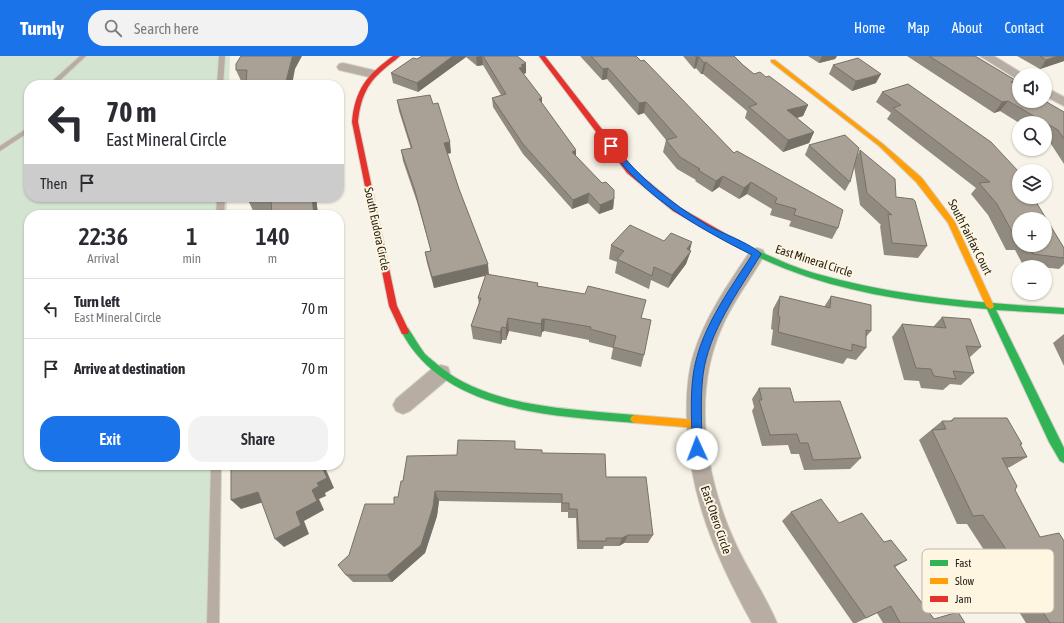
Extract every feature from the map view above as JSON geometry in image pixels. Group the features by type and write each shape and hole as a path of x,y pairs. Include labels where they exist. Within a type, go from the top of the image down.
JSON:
{"street":[{"name":"South Eudora Circle","path":"397,56 373,74 360,90 355,109 355,122 393,306 400,324 410,342 426,360 441,373 462,386 492,399 523,407 696,424"},
{"name":"East Mineral Circle","path":"542,56 628,169 646,186 668,204 699,224 757,254 804,273 839,284 874,291 914,298 990,306 1064,311"},
{"path":"986,56 1012,71"},
{"name":"South Fairfax Court","path":"773,61 903,162 925,185 942,206 951,222 1053,439 1064,458"},
{"path":"343,67 373,74"},
{"path":"1052,91 1064,88"},
{"path":"1052,95 1064,102"},
{"name":"East Otero Circle","path":"757,254 719,314 703,354 698,375 696,424 697,449 702,480 713,516 726,553 764,623"},
{"path":"403,405 441,373"}],"lane":[{"path":"57,80 83,56"},
{"path":"220,80 222,56"},
{"path":"0,148 24,132"},
{"path":"213,623 216,470"}],"green space":[{"path":"0,56 230,56 229,80 24,80 24,202 227,202 227,210 24,210 24,470 222,470 219,623 0,623"}],"building":[{"path":"241,56 293,56 286,80 246,80 247,70 236,70 236,64"},
{"path":"422,56 453,56 417,83 391,73 413,58 417,59"},
{"path":"483,56 517,56 526,63 521,65 523,67 519,68 542,98 539,99 576,150 572,152 602,183 606,182 614,190 614,199 600,205 589,193 573,200 523,144 492,98 506,94"},
{"path":"591,56 636,56 641,61 644,60 734,153 737,151 843,210 838,228 794,215 796,209 775,203 777,198 751,182 744,188 723,176 716,181 698,170 700,169 680,157 666,140 677,137 646,102 639,103 608,68 603,69"},
{"path":"695,56 734,56 754,74 760,72 766,77 769,76 808,105 787,110 814,132 788,140 749,107 757,104 706,62 704,63 699,57"},
{"path":"929,56 975,56 1012,78 1012,103 1008,101 1002,102"},
{"path":"1040,56 1058,56 1046,60"},
{"path":"858,58 881,74 856,81 833,65"},
{"path":"908,84 991,142 1012,164 1012,204 1037,204 1042,212 1012,212 1012,232 997,204 979,183 990,182 893,108 901,105 882,92"},
{"path":"430,95 433,104 438,103 450,142 444,143 459,189 488,264 432,277 425,252 431,251 415,191 401,150 412,148 397,100"},
{"path":"1052,105 1064,112 1064,139 1058,130 1052,127 1052,116 1034,116 1020,108 1052,108"},
{"path":"845,135 859,148 850,182 809,145"},
{"path":"860,150 895,179 896,197 913,199 915,201 927,246 892,243 888,214 892,215 867,193"},
{"path":"271,202 313,202 313,210 272,210"},
{"path":"630,225 664,241 671,233 692,242 687,249 691,251 672,275 654,267 652,276 617,259 624,251 611,245"},
{"path":"1052,228 1064,248 1064,258 1033,254 1032,252 1052,252"},
{"path":"486,274 538,283 537,286 585,294 588,286 646,300 641,318 651,320 644,355 613,347 616,336 590,329 591,327 545,319 542,319 541,324 508,318 506,328 502,327 500,332 471,326 481,298 478,298"},
{"path":"780,296 830,308 831,296 871,305 871,331 866,330 866,348 852,344 852,351 778,332"},
{"path":"942,317 970,319 981,347 966,346 974,373 953,371 956,379 934,376 931,369 916,368 902,324 946,328"},
{"path":"759,388 790,388 794,402 840,401 861,458 813,460 808,443 800,443 797,434 770,435 759,400 762,400"},
{"path":"954,418 1007,418 1022,444 1020,444 1027,457 1002,458 1017,486 1015,490 1040,537 1059,533 1064,541 1064,623 1050,623 1043,613 1054,613 1054,549 1006,549 983,515 973,516 932,430 946,429 942,421 952,421"},
{"path":"458,440 515,441 515,449 542,450 542,453 605,454 606,477 646,477 653,535 628,535 622,538 606,538 606,541 579,541 577,509 569,509 569,503 562,503 562,494 435,491 433,507 421,545 387,575 346,575 338,565 349,555 365,504 394,504 394,497 398,497 401,481 403,481 407,456 457,455"},
{"path":"231,470 323,470 327,478 317,483 319,486 312,490 317,501 296,512 301,525 275,539 258,492 231,500"},
{"path":"821,499 839,523 862,513 884,542 891,540 907,560 894,566 922,603 922,613 929,613 934,619 959,613 965,623 900,623 891,606 866,618 791,512"}],"traffic: fast":[{"path":"725,237 767,258 800,271 842,284 873,291 936,301 1064,311"},
{"path":"990,306 1053,439 1064,458"},
{"path":"405,331 423,357 447,377 475,392 506,402 540,409 635,419"}],"traffic: slow":[{"path":"773,61 881,145 919,180 951,222 990,306"},
{"path":"635,419 696,424"}],"traffic: jam":[{"path":"397,56 379,69 367,83 359,100 355,122 393,306 405,331"},
{"path":"542,56 630,171 676,209 725,237"}],"route":[{"path":"611,146 628,169 668,204 705,228 757,254 719,314 710,333 703,354 698,375 696,399 697,449"}]}
